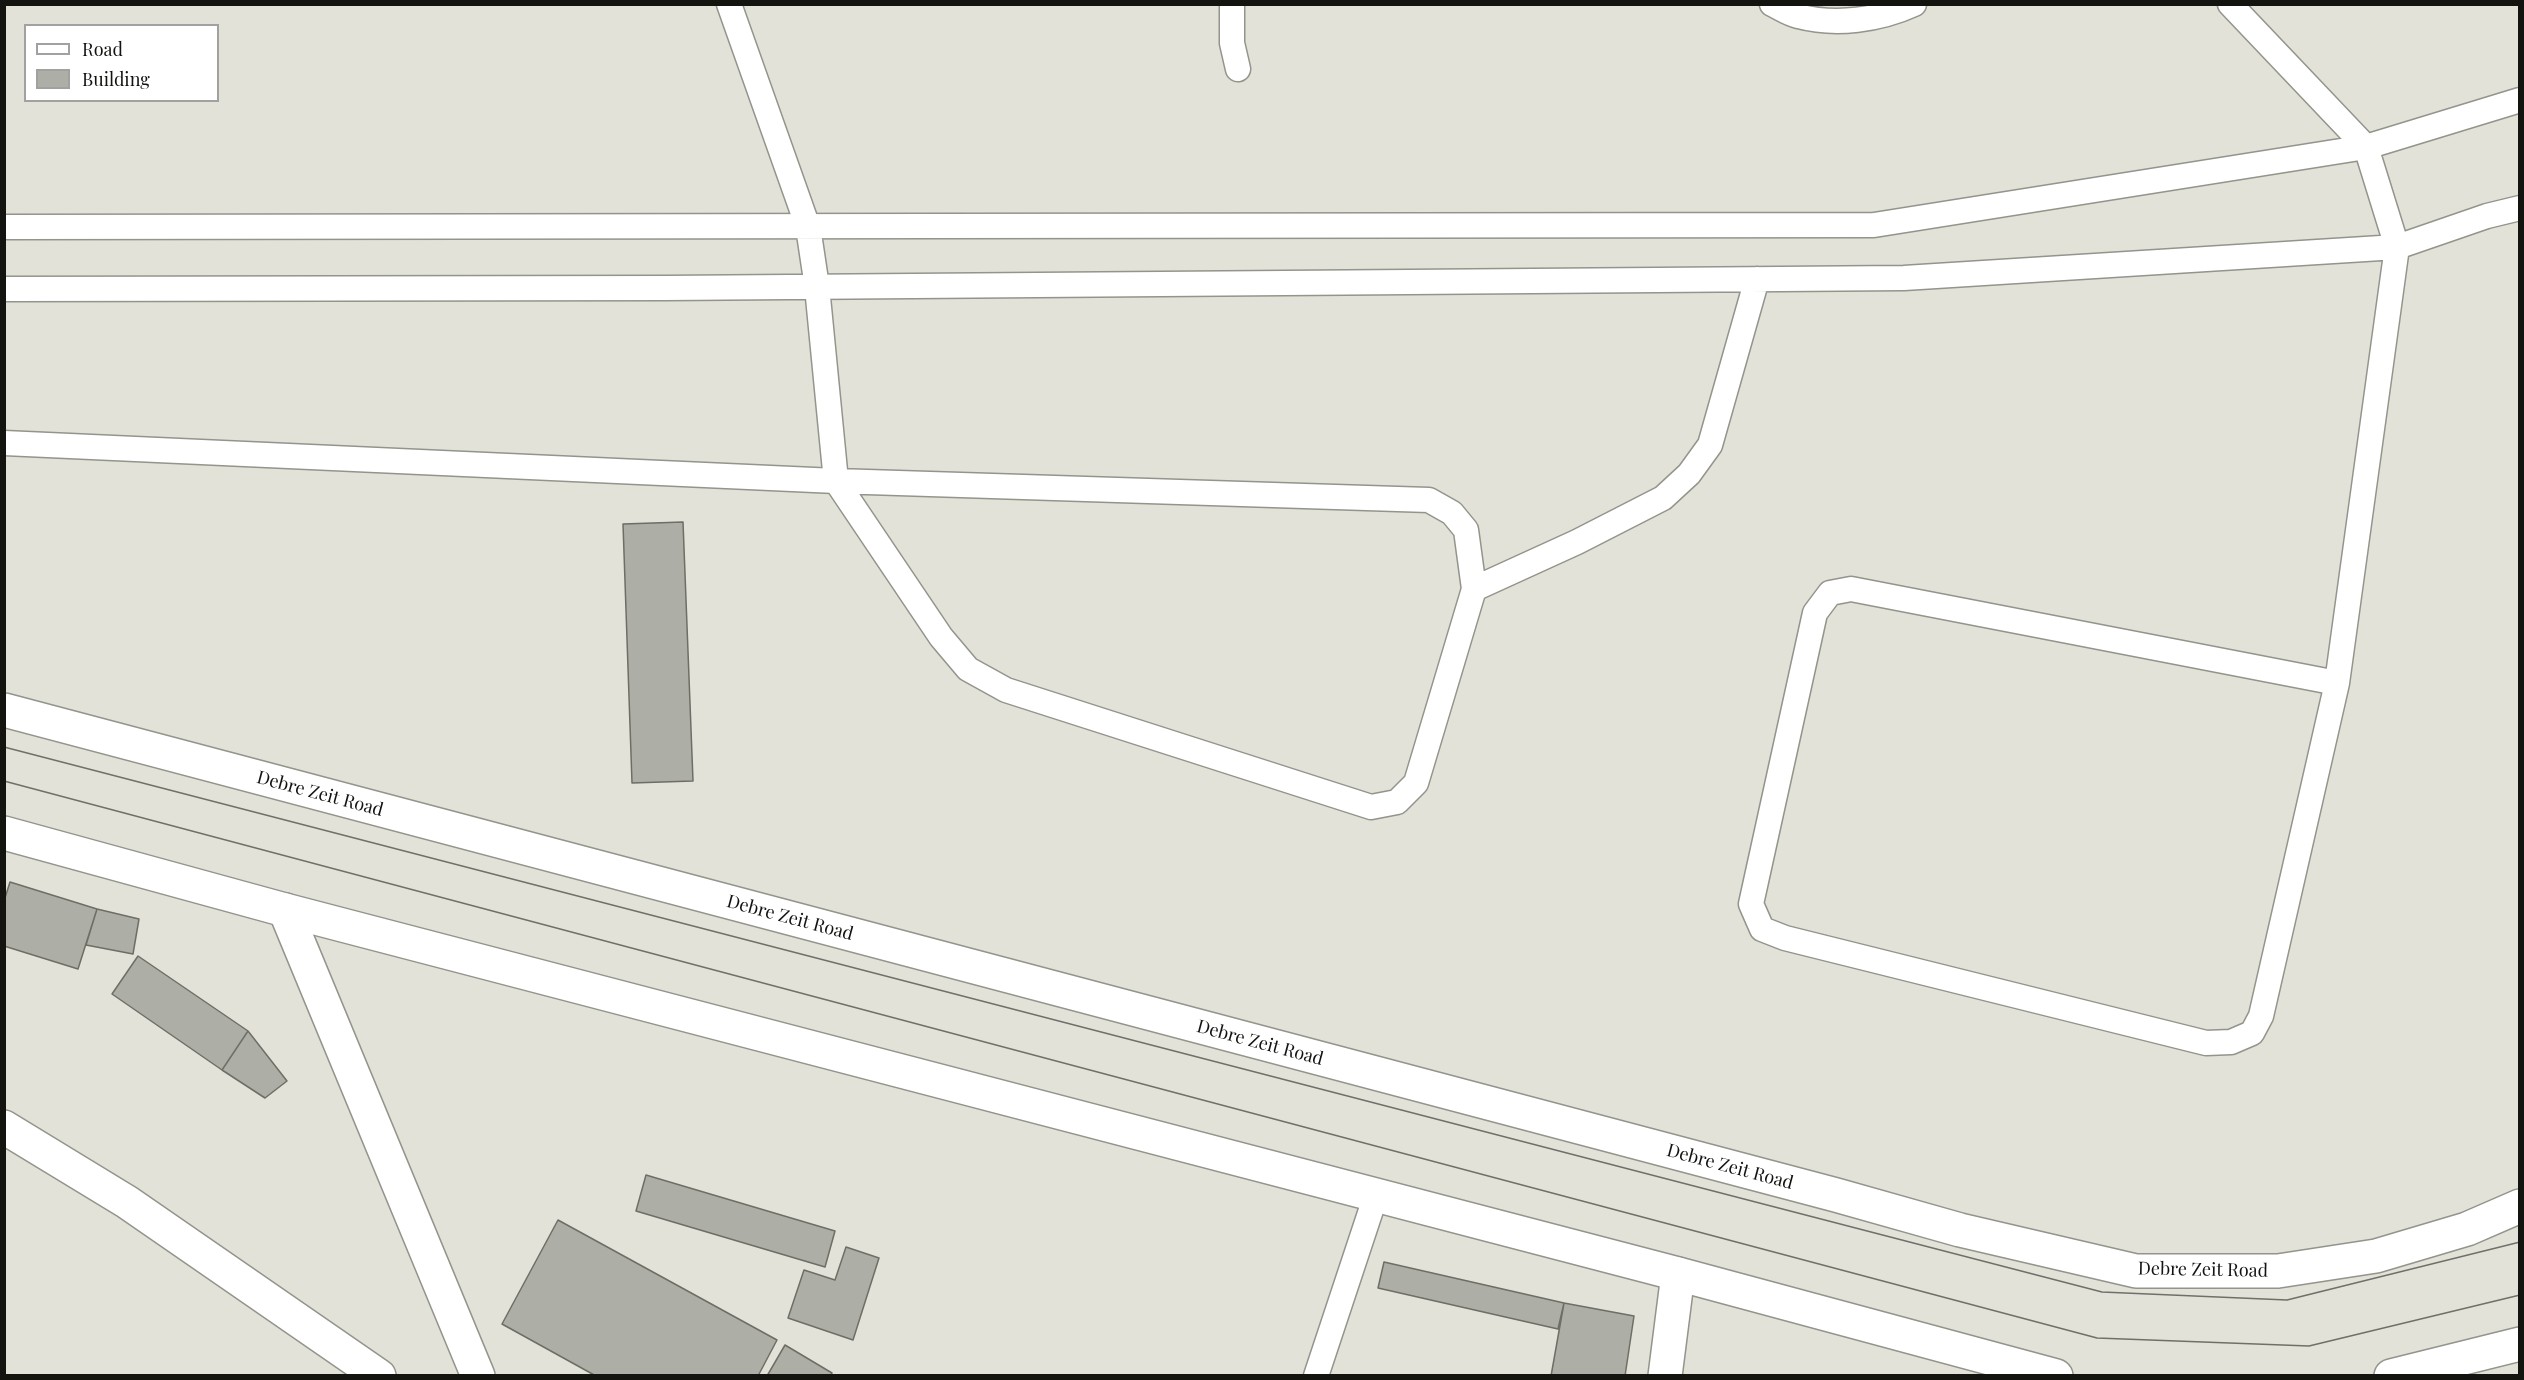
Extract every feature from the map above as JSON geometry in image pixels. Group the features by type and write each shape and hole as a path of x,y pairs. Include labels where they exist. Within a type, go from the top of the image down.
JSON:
{"main road":[{"name":"Debre Zeit Road","path":"4,710 1836,1195 1960,1230 2136,1271 2278,1271 2376,1256 2467,1229 2520,1206"},
{"path":"4,833 285,910 1678,1274 2056,1376"},
{"path":"285,910 478,1376"},
{"path":"4,1127 127,1202 379,1376"},
{"path":"1665,1376 1678,1274"},
{"path":"2391,1376 2520,1344"}],"lane":[{"path":"4,443 836,481 1429,500 1452,513 1466,530 1474,589 1416,783 1397,801 1371,807 1006,690 969,669 941,637 836,481 817,287 808,227 729,4"},
{"path":"1232,4 1232,43 1238,69"},
{"path":"1772,4 1797,16 1846,21 1891,15 1914,4"},
{"path":"2230,4 2366,147 2397,248 2337,683 2261,1016 2252,1033 2231,1042 2206,1043 1785,938 1762,928 1751,904 1815,613 1830,593 1851,589 2337,683"},
{"path":"4,227 1874,225 2366,147 2520,100"},
{"path":"4,289 817,287 1904,278 2397,248 2487,216 2520,208"},
{"path":"1474,589 1577,542 1663,498 1689,474 1710,445 1757,279"},
{"path":"1316,1376 1376,1195"}],"building":[{"path":"683,522 693,781 632,783 623,524"},
{"path":"10,882 97,909 78,969 4,946 4,901"},
{"path":"97,909 139,919 133,954 86,945"},
{"path":"138,956 248,1031 222,1070 112,994"},
{"path":"248,1031 287,1081 265,1098 222,1070"},
{"path":"646,1175 835,1231 825,1267 636,1211"},
{"path":"558,1220 777,1340 758,1376 596,1376 502,1324"},
{"path":"846,1247 879,1258 853,1340 788,1318 804,1270 835,1280"},
{"path":"1384,1262 1564,1303 1558,1329 1378,1288"},
{"path":"1564,1303 1634,1316 1625,1376 1551,1376"},
{"path":"785,1345 832,1373 830,1376 767,1376"}],"tram line":[{"path":"4,747 2102,1292 2287,1300 2520,1242"},
{"path":"4,781 2097,1338 2309,1346 2520,1295"}]}
